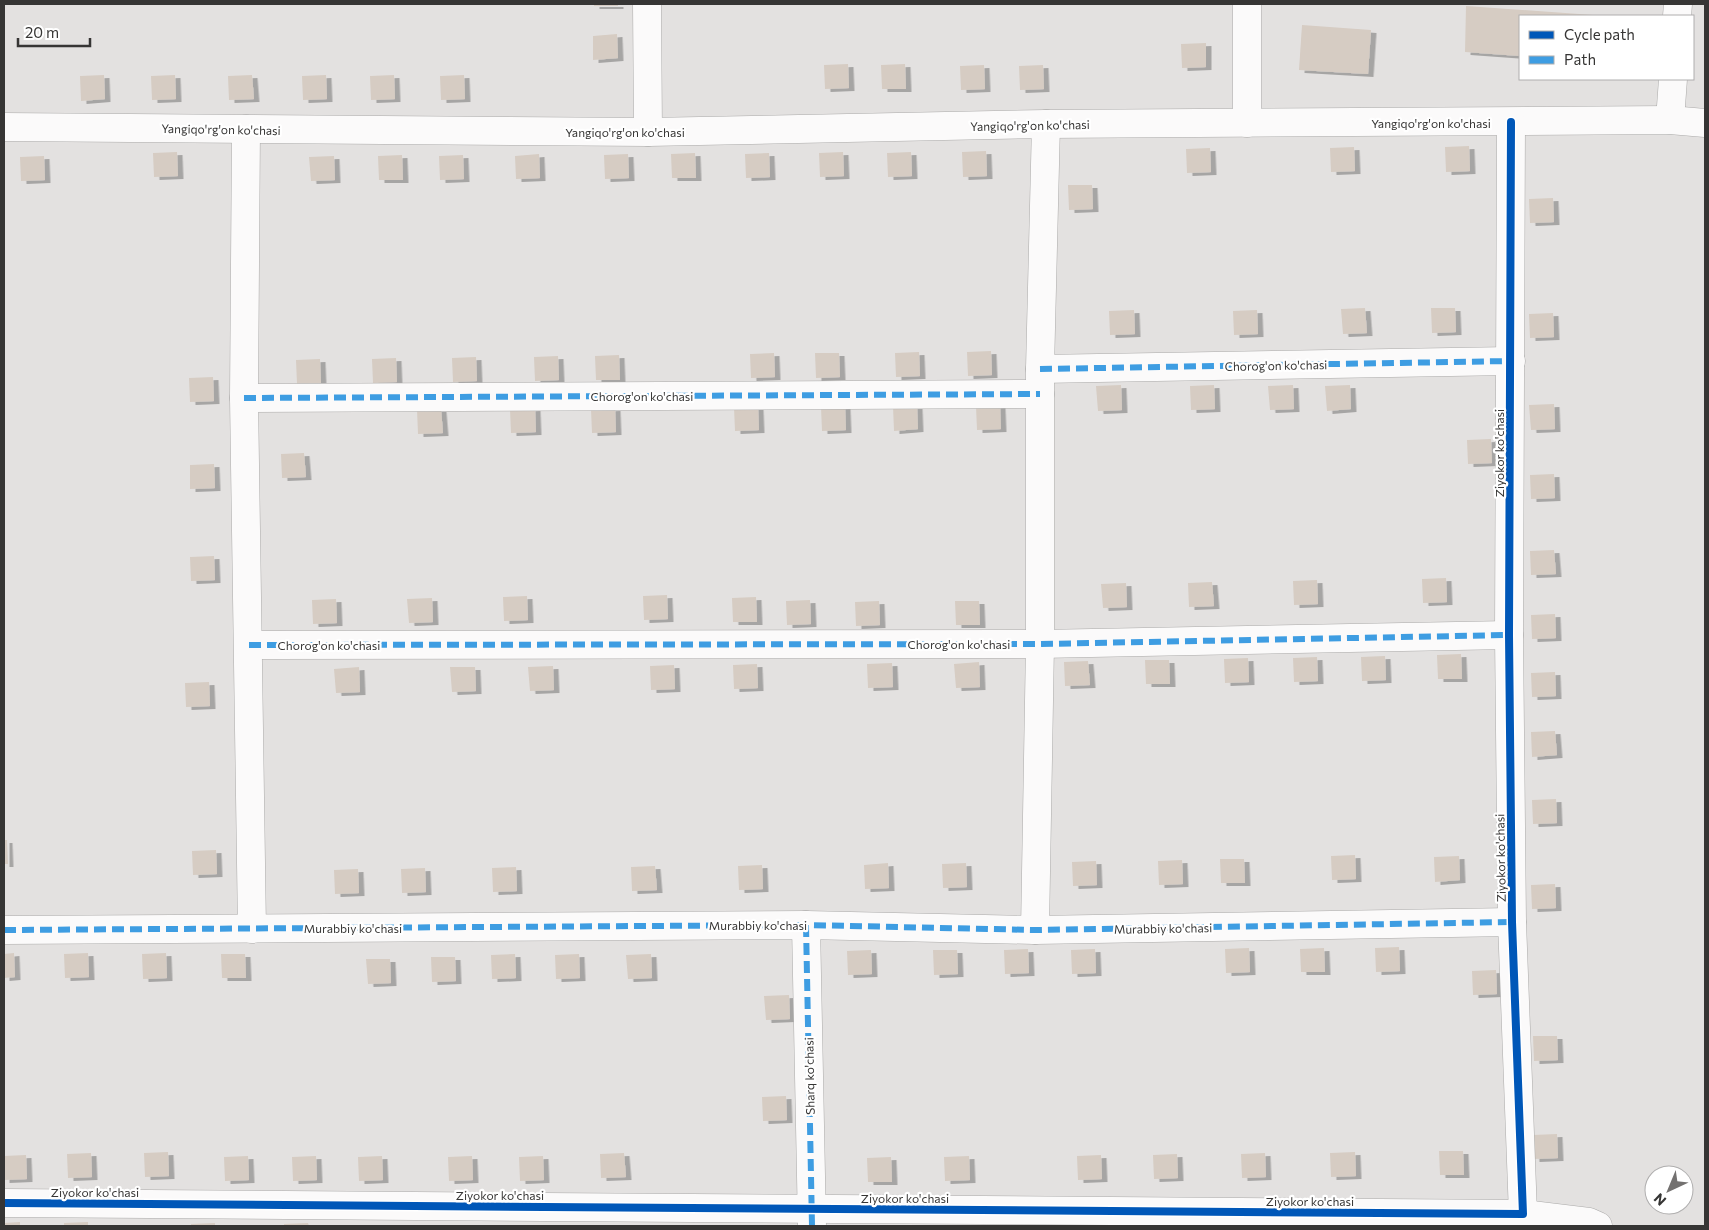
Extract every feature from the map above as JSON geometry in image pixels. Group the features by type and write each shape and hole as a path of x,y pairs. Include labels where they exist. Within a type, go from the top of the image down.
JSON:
{"street":[{"path":"647,4 648,132"},
{"path":"1247,123 1248,4"},
{"path":"1670,120 1673,80"},
{"name":"Yangiqo'rg'on ko'chasi","path":"4,127 648,132 1046,124 1670,120 1705,123"},
{"name":"Ziyokor ko'chasi","path":"4,1203 812,1217 1524,1214 1512,922 1509,635 1511,122"},
{"path":"1035,930 1040,644 1040,381 1046,124"},
{"path":"246,130 244,398 252,929"},
{"name":"Chorog'on ko'chasi","path":"244,398 1040,381 1511,361"},
{"name":"Chorog'on ko'chasi","path":"249,645 1040,644 1509,635"},
{"name":"Murabbiy ko'chasi","path":"4,930 806,925 1035,930 1512,922"},
{"name":"Sharq ko'chasi","path":"806,925 812,1217"},
{"path":"1524,1214 1589,1222 1598,1226"}],"building":[{"path":"594,4 618,4 618,6 594,6"},
{"path":"1466,6 1593,15 1519,15 1519,56 1465,52"},
{"path":"1302,25 1371,30 1368,74 1299,70"},
{"path":"617,34 618,58 593,60 593,36"},
{"path":"1206,43 1206,67 1182,68 1181,44"},
{"path":"848,64 849,88 825,89 824,65"},
{"path":"905,64 906,89 882,89 881,65"},
{"path":"984,65 985,89 961,90 960,66"},
{"path":"1043,65 1044,89 1020,90 1019,66"},
{"path":"104,75 105,99 81,101 80,76"},
{"path":"175,75 176,99 152,100 151,76"},
{"path":"252,75 254,99 229,100 228,76"},
{"path":"326,75 327,99 303,100 302,76"},
{"path":"394,75 395,99 371,100 370,76"},
{"path":"464,75 465,99 441,100 440,76"},
{"path":"1469,146 1470,171 1446,172 1445,147"},
{"path":"1354,147 1355,171 1331,172 1330,148"},
{"path":"1210,148 1211,172 1187,173 1186,149"},
{"path":"986,151 987,176 963,177 962,152"},
{"path":"177,152 178,176 154,177 153,153"},
{"path":"843,152 844,176 820,177 819,153"},
{"path":"911,152 912,176 888,177 887,153"},
{"path":"695,153 696,178 672,178 671,154"},
{"path":"769,153 770,177 746,178 745,154"},
{"path":"539,154 540,178 516,179 515,156"},
{"path":"628,154 629,178 605,179 604,155"},
{"path":"402,155 403,180 379,180 378,156"},
{"path":"463,155 464,179 440,180 439,156"},
{"path":"44,156 45,180 21,181 20,157"},
{"path":"334,156 335,180 311,181 309,157"},
{"path":"1068,185 1092,185 1093,209 1069,210"},
{"path":"1553,198 1554,222 1530,223 1529,199"},
{"path":"1365,308 1367,333 1343,334 1341,309"},
{"path":"1431,308 1455,308 1456,332 1432,333"},
{"path":"1134,310 1135,334 1110,335 1109,311"},
{"path":"1257,310 1258,334 1234,335 1233,311"},
{"path":"1553,313 1554,337 1530,338 1529,314"},
{"path":"991,351 992,375 968,376 967,352"},
{"path":"919,352 920,376 896,377 895,353"},
{"path":"774,353 775,377 751,378 750,354"},
{"path":"815,353 839,353 840,377 816,378"},
{"path":"619,355 620,380 596,380 595,356"},
{"path":"558,356 559,380 535,381 534,357"},
{"path":"476,357 477,381 453,382 452,358"},
{"path":"396,358 397,382 373,383 372,359"},
{"path":"320,359 321,383 297,384 296,360"},
{"path":"213,377 214,401 190,402 189,378"},
{"path":"1121,385 1122,410 1098,411 1096,386"},
{"path":"1214,385 1215,409 1191,410 1190,386"},
{"path":"1293,385 1294,409 1270,410 1268,386"},
{"path":"1350,385 1351,409 1327,411 1325,386"},
{"path":"1554,404 1555,429 1531,430 1529,405"},
{"path":"917,405 918,429 894,431 893,406"},
{"path":"1000,405 1001,429 977,430 976,406"},
{"path":"758,406 759,430 735,431 734,407"},
{"path":"845,406 846,430 822,431 821,407"},
{"path":"535,408 536,432 511,433 510,409"},
{"path":"615,408 616,432 592,433 591,409"},
{"path":"417,409 441,409 443,433 418,434"},
{"path":"1491,439 1492,463 1468,464 1467,440"},
{"path":"304,453 306,477 282,478 281,454"},
{"path":"214,464 215,488 190,489 190,465"},
{"path":"1554,474 1555,498 1531,499 1530,475"},
{"path":"1554,550 1556,574 1531,575 1530,551"},
{"path":"214,556 215,580 191,581 190,557"},
{"path":"1446,578 1447,602 1423,603 1422,579"},
{"path":"1317,580 1318,604 1294,605 1293,581"},
{"path":"1212,582 1214,606 1189,607 1188,583"},
{"path":"1126,583 1127,607 1103,608 1101,584"},
{"path":"667,595 668,619 644,620 643,596"},
{"path":"527,596 528,620 504,621 503,597"},
{"path":"756,597 757,622 733,622 732,598"},
{"path":"432,598 433,622 409,623 407,599"},
{"path":"336,599 337,623 313,624 312,600"},
{"path":"810,600 811,624 787,625 786,601"},
{"path":"879,601 880,625 856,626 855,602"},
{"path":"955,601 979,601 980,625 956,625"},
{"path":"1555,614 1556,638 1532,639 1531,615"},
{"path":"1461,654 1462,679 1438,679 1437,655"},
{"path":"1385,656 1386,680 1362,681 1361,657"},
{"path":"1317,657 1318,681 1294,682 1293,658"},
{"path":"1248,658 1249,682 1225,683 1224,659"},
{"path":"1145,660 1169,660 1170,684 1146,684"},
{"path":"1088,661 1090,685 1065,686 1064,662"},
{"path":"979,662 980,687 956,688 954,664"},
{"path":"892,663 893,687 868,688 867,664"},
{"path":"757,664 758,688 734,689 733,665"},
{"path":"674,665 675,689 651,690 650,666"},
{"path":"553,666 554,690 530,691 528,667"},
{"path":"359,667 360,692 336,693 334,669"},
{"path":"450,667 475,667 476,691 452,692"},
{"path":"1555,672 1556,696 1532,697 1531,673"},
{"path":"209,682 210,706 186,707 185,683"},
{"path":"1555,731 1557,755 1532,757 1531,732"},
{"path":"1556,799 1557,823 1533,824 1532,800"},
{"path":"4,840 7,840 8,864 4,864"},
{"path":"216,850 217,874 193,875 192,851"},
{"path":"1355,855 1356,879 1332,880 1331,856"},
{"path":"1459,856 1460,880 1435,882 1434,857"},
{"path":"1220,859 1244,859 1245,883 1221,883"},
{"path":"1182,860 1183,884 1159,885 1158,861"},
{"path":"1096,861 1097,885 1073,886 1072,862"},
{"path":"888,863 889,888 865,889 864,865"},
{"path":"966,863 967,887 943,888 942,864"},
{"path":"762,865 763,889 739,890 738,866"},
{"path":"655,866 657,890 632,891 631,867"},
{"path":"516,867 517,891 493,892 492,868"},
{"path":"425,868 426,892 402,893 401,869"},
{"path":"358,869 359,893 335,894 334,870"},
{"path":"1555,884 1556,908 1532,909 1531,885"},
{"path":"1399,947 1400,971 1376,972 1375,948"},
{"path":"1249,948 1250,972 1226,973 1225,949"},
{"path":"1324,948 1325,972 1301,972 1300,949"},
{"path":"1028,949 1029,973 1005,974 1004,950"},
{"path":"1095,949 1096,973 1072,974 1071,950"},
{"path":"871,950 872,974 848,975 847,951"},
{"path":"933,950 957,950 958,974 934,975"},
{"path":"14,953 15,977 4,978 4,954"},
{"path":"88,953 89,977 65,978 64,954"},
{"path":"166,953 167,978 143,979 142,954"},
{"path":"221,954 245,954 246,978 222,978"},
{"path":"515,954 516,978 492,979 491,955"},
{"path":"579,954 580,978 556,979 555,955"},
{"path":"651,954 652,978 628,979 626,955"},
{"path":"431,957 455,957 456,981 432,982"},
{"path":"366,959 390,959 391,983 368,984"},
{"path":"1496,970 1497,994 1473,995 1472,971"},
{"path":"789,995 790,1019 766,1020 764,996"},
{"path":"1533,1036 1557,1036 1558,1060 1534,1061"},
{"path":"786,1096 787,1120 763,1121 762,1097"},
{"path":"1557,1134 1558,1158 1534,1159 1533,1135"},
{"path":"1439,1151 1463,1151 1464,1175 1440,1175"},
{"path":"168,1152 169,1176 145,1177 144,1153"},
{"path":"1355,1152 1356,1176 1331,1177 1330,1153"},
{"path":"91,1153 92,1177 68,1178 67,1154"},
{"path":"624,1153 626,1177 601,1178 600,1154"},
{"path":"1265,1153 1266,1177 1242,1178 1241,1154"},
{"path":"1177,1154 1178,1178 1154,1179 1153,1155"},
{"path":"26,1155 27,1179 4,1180 4,1156"},
{"path":"1101,1155 1102,1179 1078,1180 1077,1156"},
{"path":"248,1156 249,1180 225,1181 224,1157"},
{"path":"316,1156 317,1180 293,1181 292,1157"},
{"path":"382,1156 383,1180 359,1181 358,1157"},
{"path":"472,1156 473,1180 449,1181 448,1157"},
{"path":"543,1156 544,1180 520,1181 519,1157"},
{"path":"969,1156 970,1180 945,1181 944,1157"},
{"path":"891,1157 892,1182 868,1182 867,1158"},
{"path":"20,1222 20,1226 4,1226 4,1223"},
{"path":"88,1222 88,1226 64,1226 64,1223"},
{"path":"215,1223 215,1226 191,1226 191,1224"},
{"path":"308,1223 309,1226 284,1226 284,1224"}],"marked path":[{"path":"1040,369 1511,361"},
{"path":"244,398 1040,394"},
{"path":"249,645 1040,644 1509,635"},
{"path":"4,930 806,925 1035,930 1512,922"},
{"path":"806,925 812,1226"}],"cycle path":[{"path":"4,1203 1523,1214 1512,922 1509,635 1511,122"}]}
